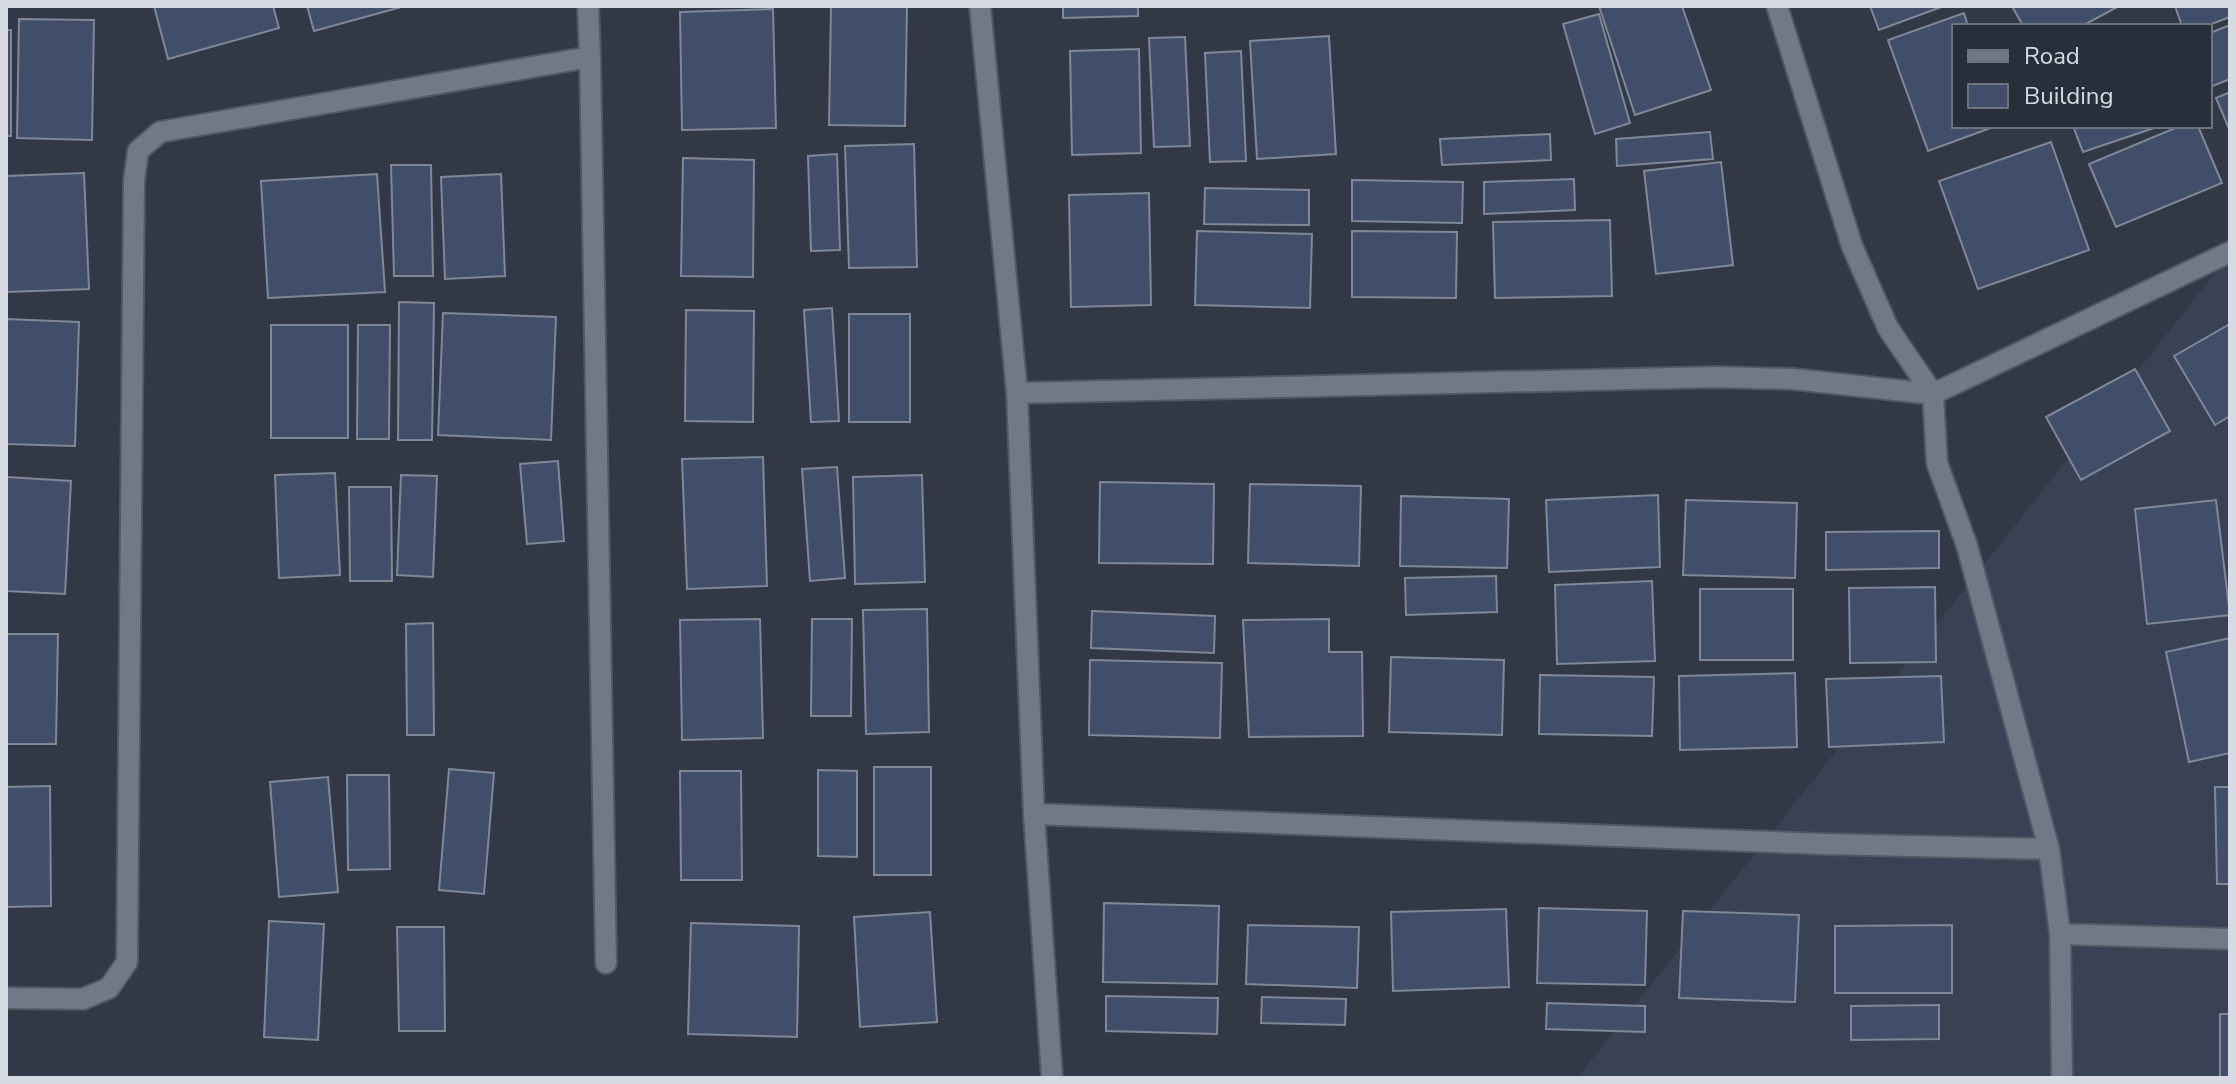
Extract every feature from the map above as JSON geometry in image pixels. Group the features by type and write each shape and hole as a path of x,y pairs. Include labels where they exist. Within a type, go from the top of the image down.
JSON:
{"street":[{"path":"588,6 606,963"},
{"path":"980,6 1017,393 1034,814 1052,1077"},
{"path":"1777,6 1852,246 1888,328 1933,394 1937,463 1967,546 2049,849 2060,934 2062,1078"},
{"path":"6,998 83,999 109,988 127,962 134,181 138,151 160,132 590,57"},
{"path":"1017,393 1716,377 1793,379 1933,394 2230,252"},
{"path":"1034,814 1824,844 2049,849"},
{"path":"2060,934 2230,939"}],"shaded area":[{"path":"2230,254 2230,1078 1577,1078"}],"building":[{"path":"154,6 273,6 279,28 168,59"},
{"path":"307,6 405,6 314,31"},
{"path":"831,6 907,6 905,126 829,125"},
{"path":"1063,6 1138,6 1138,16 1063,18"},
{"path":"1599,6 1682,6 1711,90 1635,115"},
{"path":"1870,6 1944,6 1879,30"},
{"path":"2012,6 2119,6 2086,24 2022,24"},
{"path":"2175,6 2230,6 2230,17 2211,24 2181,24"},
{"path":"773,9 776,128 682,130 680,12"},
{"path":"1964,13 1967,24 1952,24 1952,128 1991,128 1928,151 1888,40"},
{"path":"1599,14 1630,123 1595,134 1563,24"},
{"path":"19,19 94,20 92,140 17,138"},
{"path":"2230,25 2230,79 2212,86 2212,32"},
{"path":"6,30 11,30 11,136 6,136"},
{"path":"1329,36 1336,154 1257,159 1250,41"},
{"path":"1185,37 1190,146 1154,147 1149,38"},
{"path":"1139,49 1141,153 1072,155 1070,51"},
{"path":"1241,51 1246,161 1210,162 1205,53"},
{"path":"2230,92 2230,131 2216,98"},
{"path":"2074,128 2154,128 2083,152"},
{"path":"2175,128 2199,128 2222,183 2116,227 2089,164"},
{"path":"1710,132 1713,159 1617,166 1616,139"},
{"path":"1550,134 1551,160 1442,165 1440,139"},
{"path":"2051,142 2089,250 1978,289 1939,181"},
{"path":"914,144 917,267 849,268 845,146"},
{"path":"837,154 840,250 811,251 808,156"},
{"path":"683,158 754,160 753,277 681,276"},
{"path":"1721,162 1733,265 1656,274 1644,171"},
{"path":"391,165 431,165 433,276 394,276"},
{"path":"84,173 89,289 7,292 6,176"},
{"path":"377,174 385,292 268,298 261,181"},
{"path":"501,174 505,276 445,279 441,177"},
{"path":"1574,179 1575,210 1484,214 1484,182"},
{"path":"1352,180 1463,182 1462,223 1352,221"},
{"path":"1205,188 1309,190 1309,225 1204,224"},
{"path":"1149,193 1151,305 1071,307 1069,195"},
{"path":"1610,220 1612,296 1495,298 1493,222"},
{"path":"1197,231 1312,234 1310,308 1195,305"},
{"path":"1352,231 1457,232 1456,298 1352,297"},
{"path":"399,302 434,303 432,440 398,440"},
{"path":"832,308 839,421 811,422 804,310"},
{"path":"686,310 754,311 753,422 685,421"},
{"path":"443,313 556,317 551,440 438,435"},
{"path":"849,314 910,314 910,422 849,422"},
{"path":"6,319 79,322 75,446 6,444"},
{"path":"2230,324 2230,416 2215,425 2174,356"},
{"path":"271,325 348,325 348,438 271,438"},
{"path":"358,325 390,325 389,439 357,439"},
{"path":"2135,369 2170,431 2081,480 2046,417"},
{"path":"763,457 767,586 687,589 682,459"},
{"path":"558,461 564,541 527,544 520,464"},
{"path":"837,467 845,578 810,581 802,469"},
{"path":"335,473 340,575 279,578 275,475"},
{"path":"401,475 437,476 433,577 397,575"},
{"path":"922,475 925,582 855,584 853,477"},
{"path":"7,477 71,481 65,594 6,591"},
{"path":"1100,482 1214,484 1213,564 1099,563"},
{"path":"1250,484 1361,486 1359,566 1248,563"},
{"path":"349,487 391,487 392,581 350,581"},
{"path":"1658,495 1660,567 1549,572 1546,500"},
{"path":"1401,496 1509,499 1507,568 1400,566"},
{"path":"1686,500 1797,503 1795,578 1683,575"},
{"path":"2216,500 2230,615 2147,624 2135,509"},
{"path":"1939,531 1939,568 1826,570 1826,532"},
{"path":"1496,576 1497,612 1406,615 1405,578"},
{"path":"1652,581 1655,661 1557,664 1555,585"},
{"path":"1935,587 1936,662 1850,663 1849,588"},
{"path":"1700,589 1793,589 1793,660 1700,660"},
{"path":"927,609 929,732 866,734 863,610"},
{"path":"1092,611 1215,616 1214,653 1091,648"},
{"path":"760,619 763,738 682,740 680,620"},
{"path":"812,619 852,619 851,716 811,716"},
{"path":"1329,619 1329,652 1362,652 1363,736 1249,737 1243,620"},
{"path":"433,623 434,735 407,735 406,624"},
{"path":"6,634 58,634 56,744 6,744"},
{"path":"2230,638 2230,753 2189,762 2166,652"},
{"path":"1391,657 1504,660 1502,735 1389,732"},
{"path":"1090,660 1222,663 1220,738 1089,735"},
{"path":"1795,673 1797,747 1680,750 1679,676"},
{"path":"1540,675 1654,677 1652,736 1539,734"},
{"path":"1941,676 1944,742 1829,747 1826,679"},
{"path":"874,767 931,767 931,875 874,875"},
{"path":"449,769 494,773 484,894 439,890"},
{"path":"818,770 857,771 857,857 818,856"},
{"path":"680,771 741,771 742,880 681,880"},
{"path":"347,775 389,775 390,869 348,870"},
{"path":"328,777 338,892 279,897 270,782"},
{"path":"50,786 51,906 6,907 6,787"},
{"path":"2215,787 2230,787 2230,884 2217,884"},
{"path":"1104,903 1219,906 1217,984 1103,982"},
{"path":"1539,908 1647,911 1645,985 1537,983"},
{"path":"1506,909 1509,987 1393,991 1391,912"},
{"path":"1683,911 1799,915 1795,1002 1679,998"},
{"path":"930,912 937,1022 860,1027 854,917"},
{"path":"269,921 324,924 318,1040 264,1037"},
{"path":"691,923 799,926 797,1037 688,1034"},
{"path":"1248,925 1359,927 1357,988 1246,984"},
{"path":"1952,925 1952,993 1835,993 1835,926"},
{"path":"397,927 444,927 445,1031 399,1031"},
{"path":"1106,996 1218,998 1217,1034 1106,1031"},
{"path":"1262,997 1346,999 1345,1025 1261,1023"},
{"path":"1547,1003 1645,1006 1645,1032 1546,1029"},
{"path":"1939,1005 1939,1039 1851,1040 1851,1006"},
{"path":"2220,1014 2230,1014 2230,1078 2220,1078"}]}
